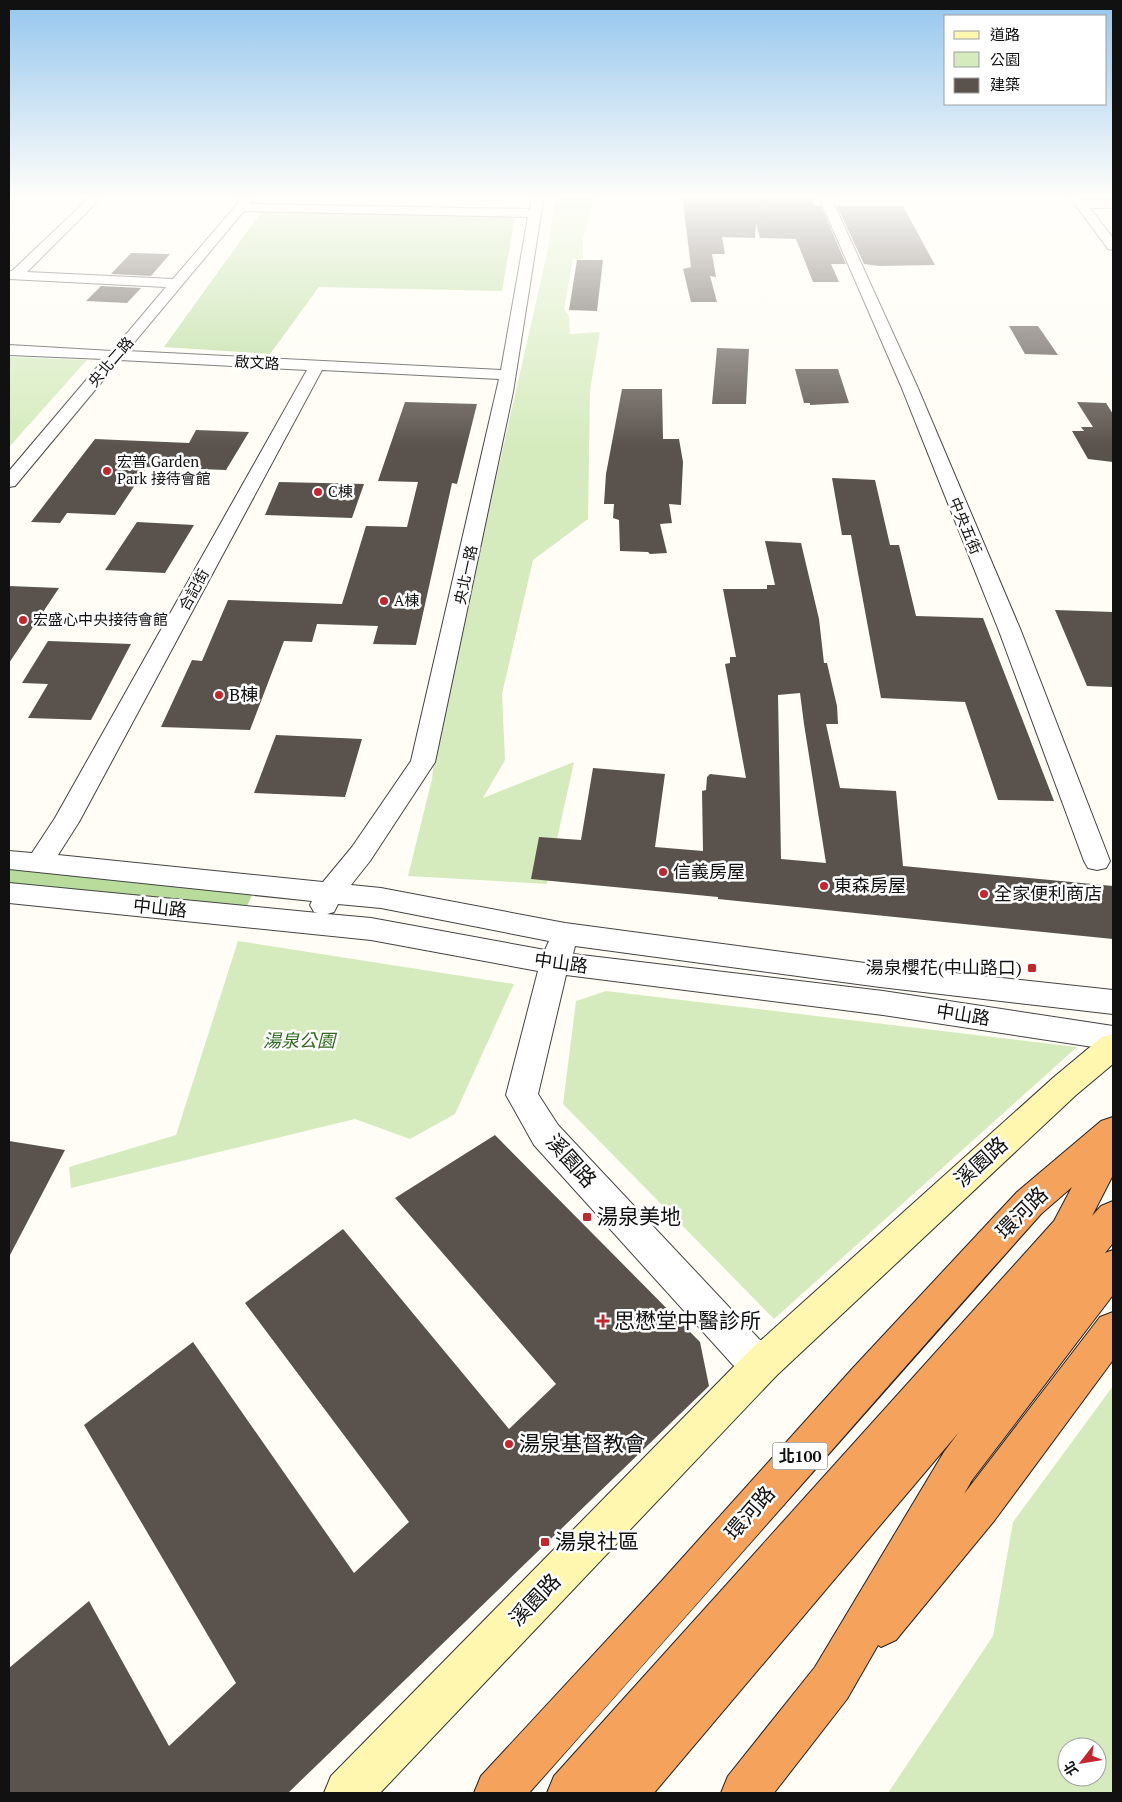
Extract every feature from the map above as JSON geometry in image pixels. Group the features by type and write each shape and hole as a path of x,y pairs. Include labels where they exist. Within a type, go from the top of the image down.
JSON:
{"highway":[{"name":"環河路","path":"498,1793 673,1600 865,1382 1029,1203 1113,1131"},
{"path":"623,1793 688,1691 1066,1232 1113,1142"},
{"path":"570,1793 688,1691 990,1367 1113,1217"},
{"path":"831,1683 958,1466 1113,1267"},
{"path":"745,1793 831,1683 980,1507 1113,1330"}],"street":[{"path":"97,279 178,283"},
{"name":"央北二路","path":"9,482 181,279"},
{"name":"央北一路","path":"315,924 330,893 361,854 423,762 470,555 523,279"},
{"name":"中央五街","path":"861,279 909,386 1010,631 1097,861"},
{"name":"啟文路","path":"9,350 506,375"},
{"name":"合記街","path":"39,863 66,822 316,366"},
{"name":"中山路","path":"9,860 381,898 560,948 883,1003 1113,1038"},
{"name":"中山路","path":"9,893 371,930 880,976 1113,1002"},
{"name":"溪園路","path":"560,948 547,987 522,1095 546,1135 746,1352 763,1363"},
{"name":"溪園路","path":"348,1793 763,1363 1065,1086 1113,1046"}],"green space":[{"path":"213,279 504,279 502,291 319,287 270,354 164,347"},
{"path":"541,279 569,279 564,309 569,316 570,334 600,332 590,390 588,519 533,560 502,694 505,760 483,798 574,762 547,884 408,876 432,779 436,743"},
{"path":"9,357 87,360 9,447"},
{"path":"9,868 253,893 246,908 9,883"},
{"name":"湯泉公園","path":"238,941 514,984 455,1114 410,1139 355,1119 71,1188 69,1167 176,1135"},
{"path":"606,991 1077,1047 774,1319 563,1104 576,1001"},
{"path":"1113,1386 1113,1793 888,1793 993,1636 1013,1522"}],"building":[{"path":"574,279 601,279 597,311 569,310"},
{"path":"685,279 711,279 717,302 691,302"},
{"path":"812,279 838,279 839,282 813,282"},
{"path":"101,286 141,288 127,303 86,301"},
{"path":"1009,326 1038,326 1058,355 1025,354"},
{"path":"717,348 749,349 746,404 712,404"},
{"path":"795,369 838,369 849,403 810,405 810,403 804,403"},
{"path":"622,389 662,389 663,439 679,439 683,462 681,505 669,504 672,523 660,524 667,553 650,554 648,552 620,551 619,520 613,518 614,504 604,504 606,474"},
{"path":"405,402 477,404 457,484 452,483 416,645 373,644 378,626 317,624 312,642 284,641 250,730 161,727 192,660 202,661 228,600 342,604 366,526 407,527 418,482 378,481"},
{"path":"1077,402 1106,403 1113,414 1113,462 1088,459 1072,431 1084,431 1081,427 1093,427"},
{"name":"宏普 Garden Park 接待會館","path":"196,430 249,432 226,470 147,467 115,515 67,513 60,523 31,522 95,439 189,443"},
{"path":"832,478 875,480 890,545 899,545 916,616 983,618 1054,801 998,800 965,702 881,698 851,535 842,535"},
{"name":"C棟","path":"279,482 364,484 352,518 265,515"},
{"path":"137,522 194,525 165,573 105,570"},
{"path":"765,541 801,543 819,619 824,663 827,663 837,706 838,724 826,724 840,788 896,791 903,866 1113,886 1113,939 531,879 539,837 581,840 593,768 665,774 655,847 703,851 702,791 706,790 707,777 710,774 746,778 725,664 730,663 730,657 736,657 723,589 767,589 767,585 775,585","holes":["800,693 826,863 781,859 778,695"]},
{"name":"宏盛心中央接待會館","path":"9,586 59,588 9,663"},
{"path":"1055,610 1113,612 1113,687 1087,686"},
{"path":"48,641 131,644 91,720 28,718 48,684 22,683"},
{"path":"276,735 362,739 345,797 254,793"},
{"path":"495,1135 700,1342 709,1386 288,1793 9,1793 9,1668 89,1601 169,1746 236,1683 84,1425 193,1342 354,1573 409,1522 245,1303 343,1229 509,1429 556,1384 395,1198"},
{"path":"9,1141 65,1150 9,1257"}],"place":[{"name":"宏普 Garden Park 接待會館","path":"107,471"},
{"name":"C棟","path":"318,492"},
{"name":"A棟","path":"384,601"},
{"name":"宏盛心中央接待會館","path":"23,620"},
{"name":"B棟","path":"219,695"},
{"name":"信義房屋","path":"663,872"},
{"name":"東森房屋","path":"824,886"},
{"name":"全家便利商店","path":"984,894"},
{"name":"湯泉櫻花(中山路口)","path":"1032,968"},
{"name":"湯泉美地","path":"587,1217"},
{"name":"思懋堂中醫診所","path":"603,1321"},
{"name":"湯泉基督教會","path":"509,1444"},
{"name":"湯泉社區","path":"545,1542"}]}
